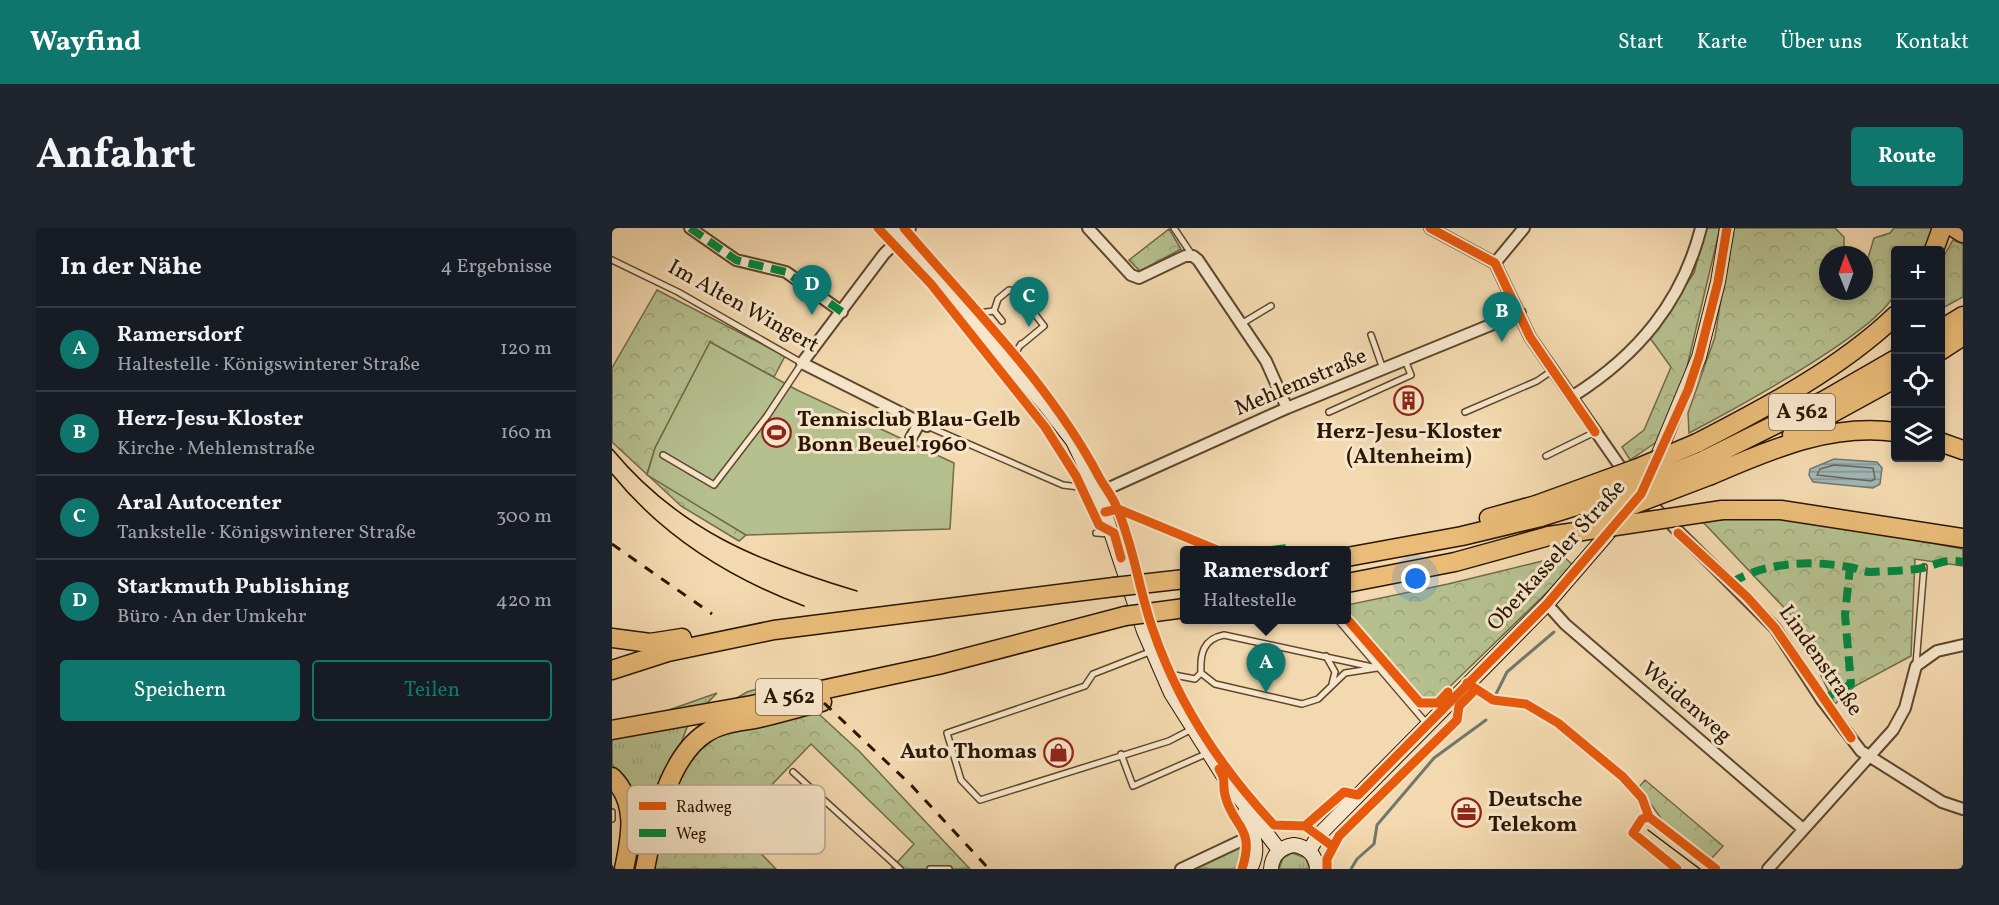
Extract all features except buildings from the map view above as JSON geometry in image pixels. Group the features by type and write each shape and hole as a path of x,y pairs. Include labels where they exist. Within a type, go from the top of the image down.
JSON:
{"highway":[{"path":"1938,246 1954,230"},
{"path":"1945,327 1963,316"},
{"path":"1351,555 1539,511 1697,443 1830,367 1872,338 1891,320"},
{"path":"1945,348 1963,336"},
{"name":"A 562","path":"1352,582 1455,562 1549,536 1708,468 1891,362"},
{"path":"1751,458 1891,381"},
{"path":"1751,458 1798,441 1835,432 1891,432"},
{"path":"1945,443 1963,450"},
{"name":"A 562","path":"1539,511 1751,458"},
{"path":"1549,536 1722,510 1781,510 1963,538"},
{"path":"612,670 678,650 774,630 1180,580"},
{"name":"A 562","path":"612,730 752,705 938,665 1125,615 1180,609"},
{"path":"612,638 650,643 748,628 850,620"},
{"path":"670,785 678,761 690,745 706,732 723,725 906,682 938,665"},
{"path":"612,777 627,803"},
{"path":"626,866 637,854"},
{"path":"645,869 648,854"}],"main road":[{"name":"Oberkasseler Straße","path":"1309,851 1318,836 1547,604 1641,494 1688,390 1699,357 1718,282 1727,228"},
{"path":"901,231 1073,441 1096,487 1114,533 1152,651 1162,673 1192,729 1231,788 1279,850"},
{"path":"1231,788 1253,835 1256,849 1250,869"},
{"path":"1270,869 1272,859 1279,850 1294,845 1309,851 1315,860 1317,869"}],"street":[{"path":"690,228 736,260 786,273 842,312"},
{"path":"1088,228 1131,275 1139,278 1185,256 1193,256 1266,361 1287,408"},
{"path":"1430,228 1495,263 1524,228"},
{"path":"1573,396 1623,361 1648,334 1689,270 1701,228"},
{"path":"802,363 901,231"},
{"name":"Lindenstraße","path":"1495,263 1530,337 1641,494 1700,556 1747,597 1775,628 1827,707 1861,751 1942,802 1963,809"},
{"name":"Mehlemstraße","path":"1096,487 1520,313"},
{"name":"Im Alten Wingert","path":"802,363 923,424"},
{"path":"911,438 923,424"},
{"name":"Weidenweg","path":"1547,604 1565,624 1803,829"},
{"path":"1768,869 1901,718 1916,666 1937,651 1963,645"},
{"path":"1181,869 1253,835"}],"lane":[{"path":"1174,228 1193,256"},
{"name":"Im Alten Wingert","path":"612,260 678,292 802,363"},
{"path":"994,311 998,299 1009,290 1017,291 1044,326 1021,344 1008,363"},
{"path":"1241,324 1270,306"},
{"path":"968,314 994,311"},
{"path":"994,311 1002,321"},
{"path":"1371,335 1383,369"},
{"path":"1329,412 1411,375 1405,360"},
{"path":"663,455 714,485 767,416 802,363"},
{"path":"1465,412 1537,381 1553,370"},
{"name":"Im Alten Wingert","path":"923,424 1062,485 1096,487"},
{"path":"1546,456 1595,432"},
{"path":"1096,533 1114,533"},
{"path":"1916,666 1924,567"},
{"path":"1341,624 1427,724"},
{"path":"1224,635 1377,668 1346,673 1318,699 1302,704 1215,684 1202,673 1200,658 1205,645 1213,637 1224,635"},
{"path":"1152,651 1093,674 1085,686 947,733 961,780 980,800 1121,754 1169,741 1192,729"},
{"path":"1326,656 1333,664 1335,672 1329,690"},
{"path":"1162,673 1195,679 1202,673"},
{"path":"1121,754 1133,786 1208,753"},
{"path":"793,771 808,785"},
{"path":"825,800 900,869"},
{"path":"612,812 612,819"},
{"path":"930,869 949,869"}],"green space":[{"path":"1706,228 1720,228 1686,371 1658,441 1630,460 1622,447 1644,430 1671,367 1650,338 1694,273"},
{"path":"1732,228 1835,228 1844,237 1844,246 1819,246 1819,300 1873,300 1872,246 1874,238 1890,233 1894,228 1933,228 1926,246 1891,246 1891,298 1885,308 1864,327 1802,369 1689,433 1688,413 1715,337"},
{"path":"1169,229 1181,249 1140,271 1129,260"},
{"path":"1953,240 1963,244 1963,297 1945,307 1945,300 1945,254"},
{"path":"657,290 785,356 774,377 710,342 655,448 647,474 746,535 739,541 681,506 612,442 612,368"},
{"name":"Tennisclub Blau-Gelb Bonn Beuel 1960","path":"710,342 797,390 954,463 950,529 746,535 647,475 655,448"},
{"path":"1738,516 1806,519 1963,549 1963,566 1915,559 1911,656 1855,686 1835,704 1791,615 1702,521"},
{"path":"1563,556 1574,566 1434,702 1419,698 1351,615 1351,604 1448,584"},
{"path":"783,681 859,751 970,869 891,869 914,844 811,744 772,785 677,785 681,772 733,700 747,692"},
{"path":"717,693 689,722 665,785 629,785 612,764 612,730"},
{"path":"1645,780 1723,846 1711,859 1662,820 1639,787"},
{"path":"1242,845 1239,869 1195,869"},
{"path":"1292,853 1306,858 1310,869 1279,869 1283,858"},
{"path":"634,854 640,854 634,869 630,869"},
{"path":"654,854 761,854 776,869 649,869"}],"water":[{"path":"1834,459 1877,462 1882,468 1880,484 1873,488 1813,482 1809,475 1810,469"}],"waterway":[{"path":"1496,694 1507,672 1554,632"},
{"path":"1351,869 1357,859 1374,844 1377,825 1434,758 1486,720"}],"tram line":[{"path":"612,449 665,501 693,522 723,540 787,568 857,591"},
{"path":"612,474 653,517 699,553 724,569 804,606"},
{"path":"1648,830 1700,869"}],"railway":[{"path":"612,544 712,614"},
{"path":"824,703 911,785 989,869"}],"marked path":[{"path":"690,228 736,260 786,272 842,312"},
{"path":"1731,583 1758,571 1788,564 1834,565 1871,572 1917,569 1947,561 1963,562"},
{"path":"1822,700 1851,684 1845,615 1850,567"}],"cycle path":[{"path":"878,228 931,284 1045,427 1076,476 1099,525 1114,533 1121,558"},
{"path":"904,228 1034,378 1079,443 1111,496 1128,538 1148,615 1163,657 1188,709 1219,758 1274,825 1305,826 1332,846"},
{"path":"1430,228 1495,263 1530,337 1595,432"},
{"path":"1305,826 1344,792 1358,795 1547,604 1641,494 1688,390 1699,357 1718,282 1727,228"},
{"path":"1105,512 1118,509 1207,546"},
{"path":"1678,533 1747,597 1775,628 1851,738"},
{"path":"1351,624 1420,703 1438,703 1448,692"},
{"path":"1467,683 1493,700 1526,704 1558,723 1623,777 1642,798 1649,817 1716,869"},
{"path":"1327,869 1327,859 1339,836 1457,720 1459,706 1472,693"},
{"path":"1219,769 1223,777 1228,806 1245,835 1246,855 1242,869"},
{"path":"1649,817 1642,819 1633,833 1677,869"}],"place":[{"name":"Starkmuth Publishing","path":"812,315"},
{"name":"Aral Autocenter","path":"1029,327"},
{"name":"Herz-Jesu-Kloster","path":"1502,342"},
{"name":"Herz-Jesu-Kloster (Altenheim)","path":"1409,400"},
{"name":"Tennisclub Blau-Gelb Bonn Beuel 1960","path":"776,433"},
{"name":"Ramersdorf","path":"1266,693"},
{"name":"Auto Thomas","path":"1058,752"},
{"name":"Deutsche Telekom","path":"1467,813"}]}
